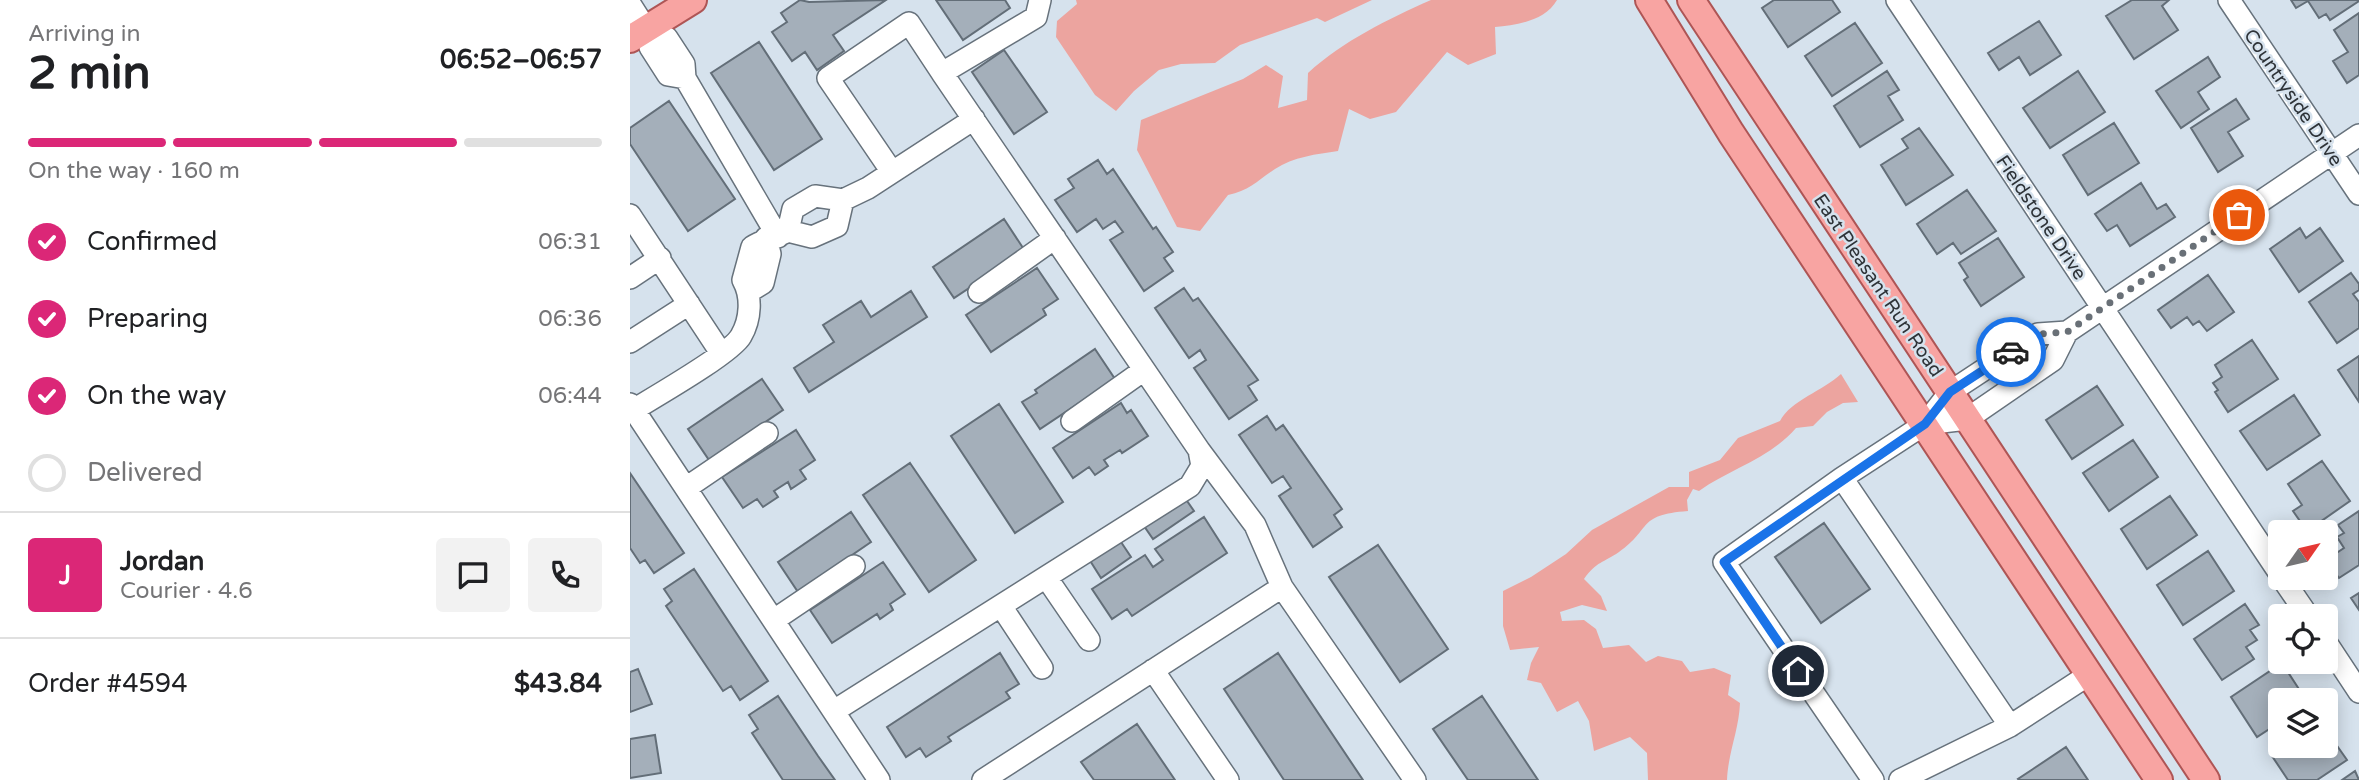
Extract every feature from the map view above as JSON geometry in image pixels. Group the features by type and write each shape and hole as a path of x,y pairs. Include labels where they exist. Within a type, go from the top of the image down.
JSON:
{"main road":[{"path":"643,34 693,0"},
{"name":"East Pleasant Run Road","path":"1649,0 1731,133 2160,780"},
{"name":"East Pleasant Run Road","path":"1691,0 2206,780"}],"street":[{"path":"942,73 1036,17 1040,0"},
{"name":"Fieldstone Drive","path":"1897,0 2268,557"},
{"name":"Countryside Drive","path":"2229,0 2359,194"},
{"path":"630,4 643,34 668,75 685,78 778,235"},
{"path":"892,172 828,78 909,23 1199,450 1255,525 1282,587 1415,780"},
{"path":"778,235 793,209 815,196 843,200 974,119"},
{"path":"1925,424 1967,419 2053,360 2067,332 2101,307 2359,135"},
{"path":"843,200 837,226 813,237 778,235 752,247 743,279 750,291 748,314 740,338 721,353 631,409 879,780"},
{"path":"630,215 721,353"},
{"path":"979,292 1055,239"},
{"path":"630,278 660,258"},
{"path":"630,342 689,304"},
{"path":"1873,780 1724,562 1842,478 1925,424 1950,392 2038,334 2067,332"},
{"path":"1072,421 1144,370"},
{"path":"686,488 767,433"},
{"path":"834,711 1190,486 1202,466 1199,450"},
{"path":"1842,478 2010,726"},
{"path":"774,620 854,566"},
{"path":"1046,577 1089,640"},
{"path":"983,780 1282,587"},
{"path":"1001,606 1042,667"},
{"path":"2338,660 2359,692"},
{"path":"1153,670 1227,780"},
{"path":"1899,780 2010,726 2090,674"}],"shaded area":[{"path":"1076,0 1372,0 1325,22 1317,18 1240,45 1215,63 1181,64 1159,70 1116,111 1095,95 1056,37 1057,21 1077,4"},
{"path":"1431,0 1557,0 1538,17 1495,27 1496,54 1468,65 1447,52 1396,112 1370,119 1349,109 1338,151 1289,162 1248,188 1228,195 1200,231 1177,227 1137,150 1141,120 1243,79 1266,65 1283,76 1278,108 1307,100 1308,73 1322,61 1366,32"},
{"path":"1841,374 1858,402 1843,403 1827,412 1813,426 1796,428 1761,456 1699,491 1693,489 1687,500 1688,511 1652,519 1630,544 1597,565 1584,579 1601,596 1607,611 1582,605 1560,612 1562,621 1584,620 1596,629 1603,648 1629,645 1646,662 1658,656 1682,661 1690,672 1714,668 1731,675 1728,695 1740,703 1727,780 1648,780 1647,753 1630,737 1594,751 1589,721 1578,701 1557,712 1541,683 1527,680 1539,647 1510,650 1503,626 1503,591 1531,577 1566,554 1592,530 1669,487 1689,487 1689,472 1720,460 1738,438 1780,421 1799,401"}],"building":[{"path":"800,0 886,0 833,35 844,51 817,70 805,52 792,61 772,32 787,22 781,13"},
{"path":"936,0 1005,0 1010,8 963,40"},
{"path":"1774,0 1832,0 1840,12 1788,47 1762,8"},
{"path":"2132,0 2169,0 2162,6 2178,30 2134,59 2106,16"},
{"path":"2291,0 2359,1 2330,20 2326,14 2319,18 2308,1 2296,8"},
{"path":"2359,13 2359,75 2347,83 2333,61 2348,52 2334,30"},
{"path":"2039,21 2061,55 2030,75 2019,57 1999,70 1988,53"},
{"path":"1855,23 1882,63 1832,96 1805,56"},
{"path":"759,42 822,139 774,170 711,73"},
{"path":"1004,50 1047,112 1014,134 972,72"},
{"path":"2208,57 2220,77 2198,92 2209,109 2181,128 2156,91"},
{"path":"1887,71 1899,90 1888,96 1903,120 1860,147 1834,106"},
{"path":"2078,71 2105,112 2050,148 2023,108"},
{"path":"2236,99 2249,119 2228,132 2243,156 2218,172 2191,128"},
{"path":"669,101 735,199 688,231 630,144 630,128"},
{"path":"2114,123 2139,163 2088,195 2063,155"},
{"path":"1919,128 1953,175 1906,205 1881,165 1908,148 1902,139"},
{"path":"1098,160 1107,174 1113,169 1153,229 1156,227 1173,252 1164,258 1173,271 1144,291 1110,240 1123,232 1115,221 1103,229 1096,219 1077,232 1055,200 1074,188 1068,179"},
{"path":"2141,183 2157,209 2166,204 2175,217 2130,246 2117,225 2107,231 2095,214"},
{"path":"1967,190 1996,231 1961,254 1953,243 1937,254 1917,224"},
{"path":"1004,219 1025,251 954,298 933,267"},
{"path":"2300,228 2306,238 2320,228 2343,261 2299,292 2270,249"},
{"path":"1998,238 2024,277 1981,306 1964,280 1968,277 1959,263"},
{"path":"1037,268 1058,299 1043,309 1046,315 991,352 966,315"},
{"path":"2351,273 2359,284 2359,290 2353,294 2359,302 2359,328 2337,343 2309,302"},
{"path":"2208,275 2234,312 2207,331 2199,321 2193,325 2187,317 2171,328 2158,310"},
{"path":"1184,288 1193,301 1198,298 1258,380 1248,386 1257,400 1229,419 1194,368 1206,360 1200,350 1189,358 1155,308"},
{"path":"911,291 927,317 809,392 794,368 834,342 823,325 861,301 871,317"},
{"path":"2252,340 2278,379 2228,412 2215,392 2218,390 2213,383 2222,377 2215,365"},
{"path":"1095,349 1115,379 1040,429 1022,402"},
{"path":"2359,356 2359,402 2338,370"},
{"path":"762,379 783,410 709,460 688,429"},
{"path":"2097,386 2123,425 2072,459 2046,420"},
{"path":"2294,395 2320,435 2267,470 2240,431"},
{"path":"1121,403 1127,413 1131,410 1148,436 1122,453 1120,450 1104,460 1108,466 1095,475 1089,467 1073,478 1053,448"},
{"path":"999,404 1063,502 1015,533 951,436"},
{"path":"1267,416 1276,430 1283,425 1342,509 1334,515 1342,527 1313,547 1279,496 1291,488 1283,476 1272,483 1239,435"},
{"path":"796,430 815,460 800,470 806,479 791,489 788,482 774,491 778,497 763,507 757,499 743,508 722,477"},
{"path":"2133,440 2158,477 2109,511 2083,473"},
{"path":"2322,461 2350,501 2323,520 2299,520 2293,511 2302,505 2288,484"},
{"path":"910,463 976,560 929,592 863,495"},
{"path":"630,473 684,553 654,573 645,560 640,563 630,548"},
{"path":"2170,496 2197,535 2147,569 2121,529"},
{"path":"1185,498 1194,511 1153,539 1144,526"},
{"path":"2359,511 2359,565 2339,578 2338,552 2344,548 2338,536 2344,533 2338,525"},
{"path":"851,512 871,542 798,592 778,562"},
{"path":"1204,517 1227,553 1132,616 1127,609 1112,619 1092,589 1145,555 1153,567 1163,560 1155,549"},
{"path":"1824,523 1870,589 1821,623 1775,557"},
{"path":"1119,539 1131,557 1101,578 1089,559"},
{"path":"1378,545 1448,649 1400,682 1329,577"},
{"path":"2208,551 2234,591 2183,625 2157,585"},
{"path":"883,562 905,594 890,604 893,610 880,619 877,614 832,643 810,610"},
{"path":"694,569 768,681 740,700 731,686 723,691 666,606 672,601 664,589"},
{"path":"2359,593 2359,610 2351,598"},
{"path":"2245,604 2259,625 2250,630 2257,640 2246,647 2254,659 2222,680 2194,639"},
{"path":"1000,653 1019,684 1006,692 1010,698 948,737 951,741 926,757 920,748 906,757 887,727"},
{"path":"1278,653 1363,780 1284,780 1224,689"},
{"path":"638,669 652,704 630,712 630,672"},
{"path":"2268,672 2289,674 2298,688 2268,688 2268,730 2257,737 2231,697"},
{"path":"778,696 835,780 783,780 752,733 758,729 749,715"},
{"path":"1482,696 1538,780 1468,780 1433,729"},
{"path":"1137,724 1175,780 1094,780 1081,762"},
{"path":"655,735 661,773 630,778 630,739"},
{"path":"2066,747 2088,780 2018,779"},
{"path":"2338,747 2347,760 2317,780 2288,780 2273,758 2338,758"},
{"path":"2355,771 2359,780 2342,780"}],"way so far":[{"path":"2011,352 2038,334 2067,332 2239,215"}],"route":[{"path":"1798,671 1724,562 1842,478 1925,424 1950,392 2011,352"}]}
